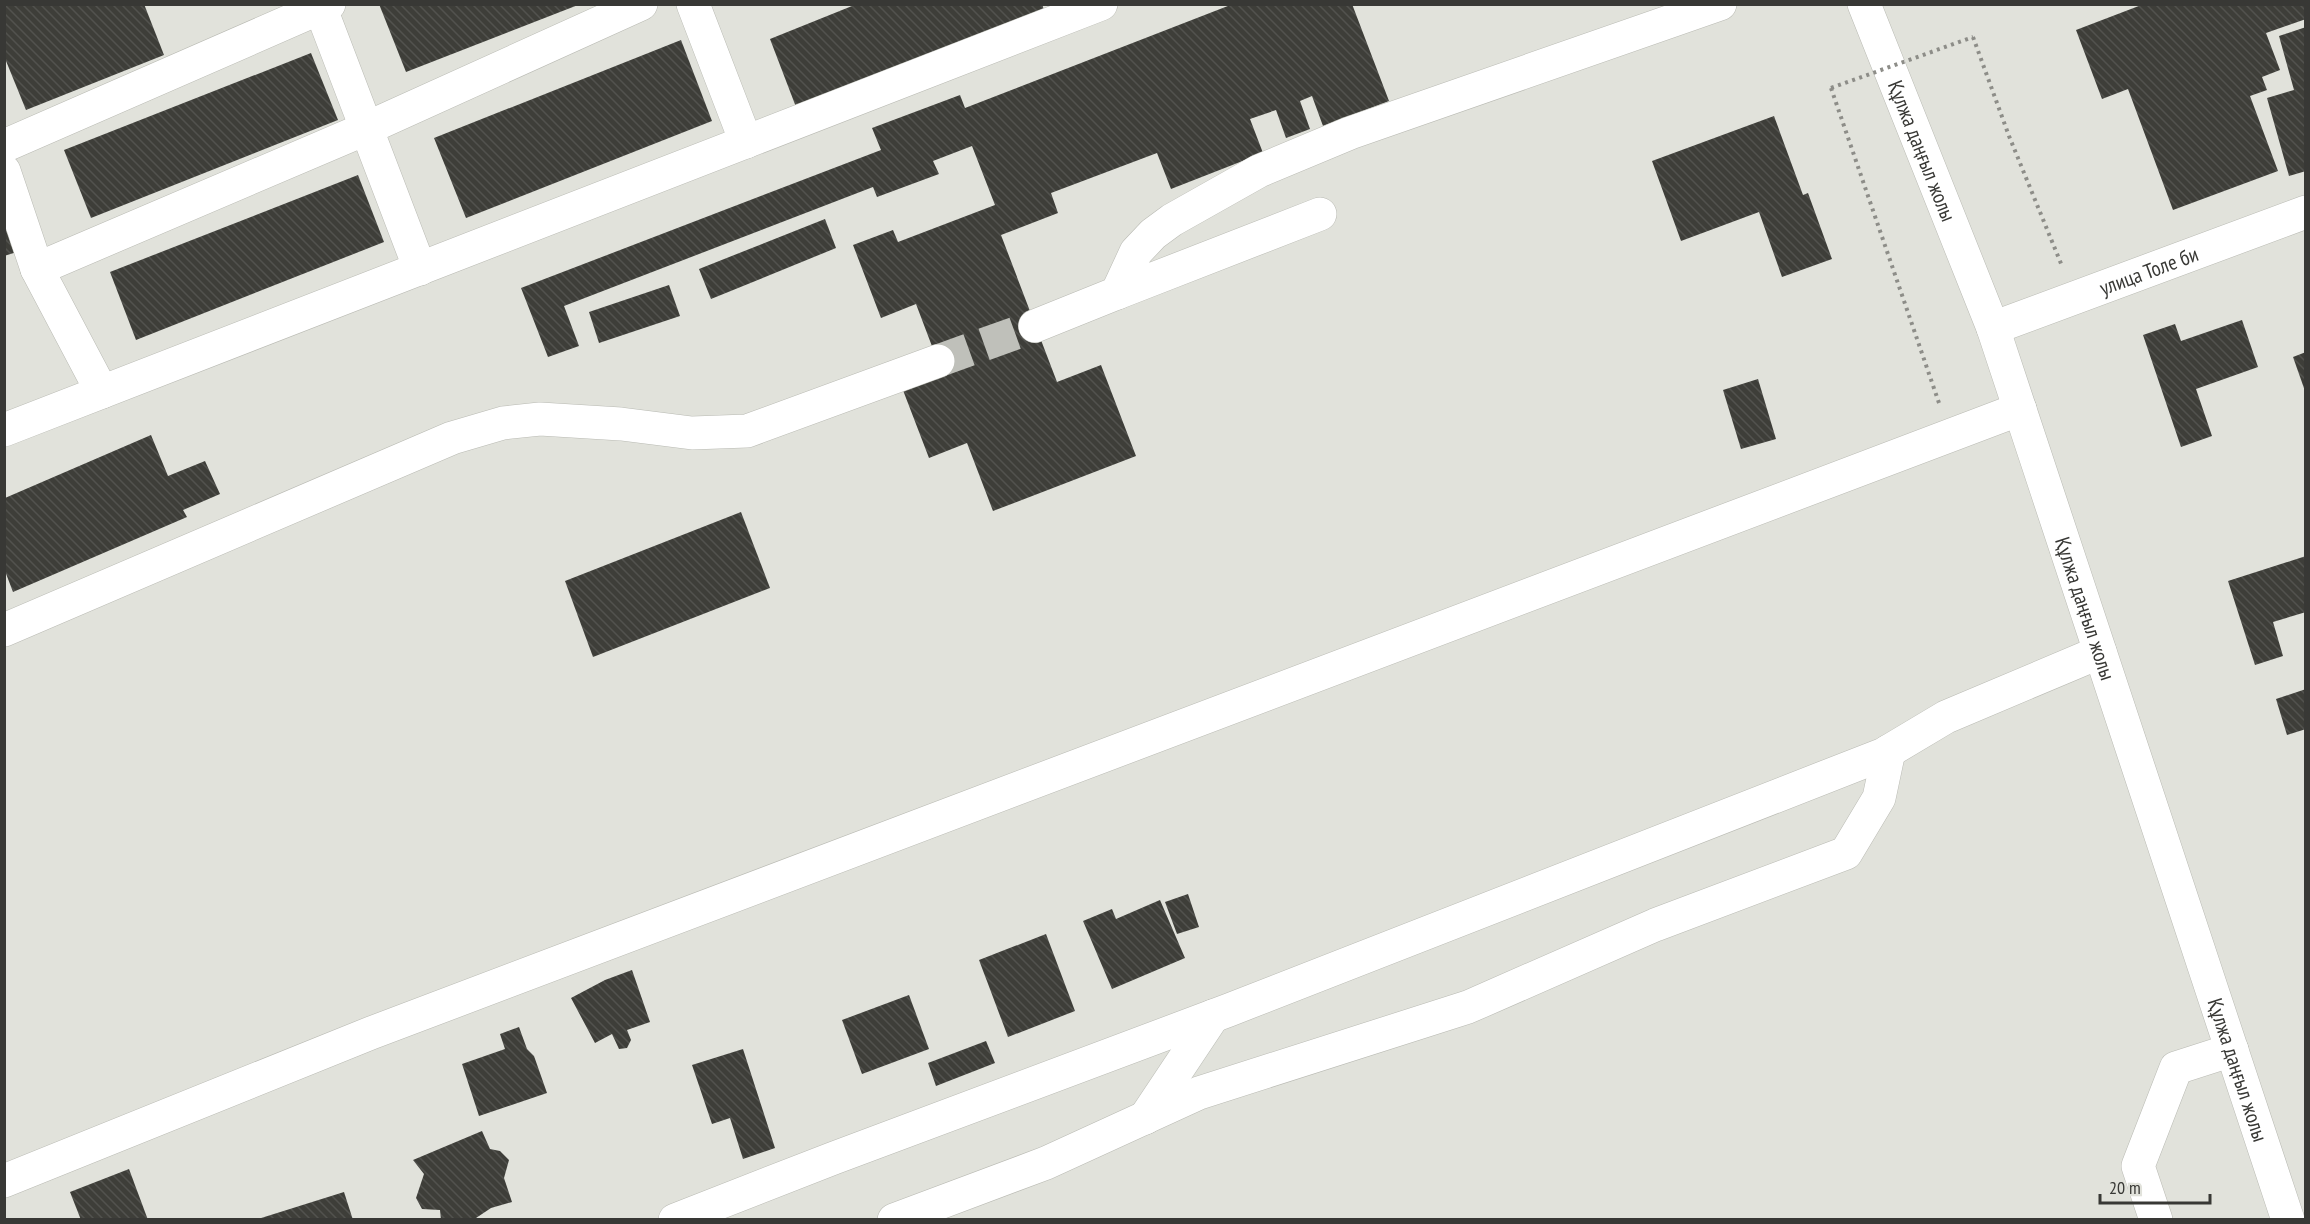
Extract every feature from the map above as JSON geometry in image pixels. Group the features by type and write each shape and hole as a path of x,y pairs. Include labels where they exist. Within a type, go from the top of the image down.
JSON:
{"street":[{"path":"36,269 365,129 640,4"},
{"path":"693,4 746,142"},
{"path":"1117,293 1136,252 1153,234 1172,220 1259,171 1350,134 1720,4"},
{"name":"Құлжа даңғыл жолы","path":"1864,4 1993,328 2288,1220"},
{"path":"4,146 323,6 365,129 420,268"},
{"path":"4,430 746,142 1085,7"},
{"path":"4,171 36,269 102,392"},
{"name":"улица Толе би","path":"1993,328 2306,212"},
{"path":"1035,326 1320,214"},
{"path":"4,630 452,438 503,423 540,419 621,424 692,433 747,431 938,361"},
{"path":"4,1181 371,1033 2020,410"},
{"path":"693,1217 834,1158 1213,1016 1889,751 1946,717 2100,652"},
{"path":"894,1220 1046,1163 1199,1094 1468,1007 1654,926 1846,853 1879,798 1889,751"},
{"path":"1145,1118 1213,1016"},
{"path":"2156,1220 2138,1166 2176,1068 2232,1050"}],"path":[{"path":"1950,435 1831,88 1973,37 2009,136 2075,297"}],"building":[{"path":"4,4 144,4 164,55 26,110 4,56"},
{"path":"379,4 578,4 578,5 406,72"},
{"path":"857,4 1042,4 1044,10 796,107 770,39"},
{"path":"1233,4 1352,4 1389,101 1323,126 1312,96 1300,101 1310,129 1286,138 1276,110 1250,119 1263,153 1171,189 1157,153 1051,193 1058,213 1001,235 1057,382 1101,365 1136,456 993,511 967,443 929,458 901,385 941,370 916,304 881,318 853,245 893,230 898,242 995,205 972,146 933,161 939,174 877,197 873,187 564,306 579,346 548,357 521,288 881,150 872,128 960,95 965,108"},
{"path":"2144,4 2306,4 2306,19 2266,33 2280,70 2262,77 2267,90 2250,96 2278,171 2173,210 2128,89 2102,99 2076,30"},
{"path":"2306,27 2306,171 2289,176 2267,98 2294,90 2279,36"},
{"path":"681,40 712,121 466,218 434,138"},
{"path":"311,53 338,120 91,218 64,150"},
{"path":"1774,116 1803,195 1808,193 1832,259 1782,277 1759,212 1681,241 1652,161"},
{"path":"358,175 384,242 136,340 110,272"},
{"path":"825,219 836,248 711,299 699,269"},
{"path":"4,221 17,252 4,256"},
{"path":"669,285 680,316 599,343 589,312"},
{"path":"2242,320 2258,367 2196,389 2212,436 2181,447 2143,335 2175,324 2181,341"},
{"path":"2306,352 2306,391 2305,391 2293,357"},
{"path":"1758,379 1776,439 1741,449 1723,390"},
{"path":"151,435 168,476 205,461 220,494 183,510 187,517 13,592 5,571 5,498"},
{"path":"741,512 770,588 593,657 565,581"},
{"path":"2306,556 2306,612 2273,622 2283,656 2255,665 2228,581"},
{"path":"2306,689 2306,729 2287,735 2276,699"},
{"path":"1188,894 1199,927 1177,934 1165,902"},
{"path":"1160,900 1185,958 1112,989 1083,921 1112,909 1116,919"},
{"path":"1046,934 1075,1011 1008,1037 979,960"},
{"path":"632,970 650,1022 627,1030 631,1040 627,1048 619,1049 612,1034 595,1043 571,998 605,980"},
{"path":"909,995 929,1049 862,1074 842,1020"},
{"path":"519,1027 527,1049 534,1056 547,1093 479,1116 462,1064 505,1049 500,1034"},
{"path":"986,1041 995,1063 936,1086 928,1063"},
{"path":"743,1049 775,1148 743,1159 730,1118 712,1124 692,1065"},
{"path":"482,1131 490,1149 500,1151 509,1160 504,1178 512,1202 491,1208 473,1220 441,1220 440,1210 422,1209 416,1198 424,1174 413,1160"},
{"path":"129,1169 148,1220 81,1220 70,1192"},
{"path":"344,1192 353,1220 258,1220 258,1219"}],"tunnel":[{"path":"938,361 1035,326"}]}
